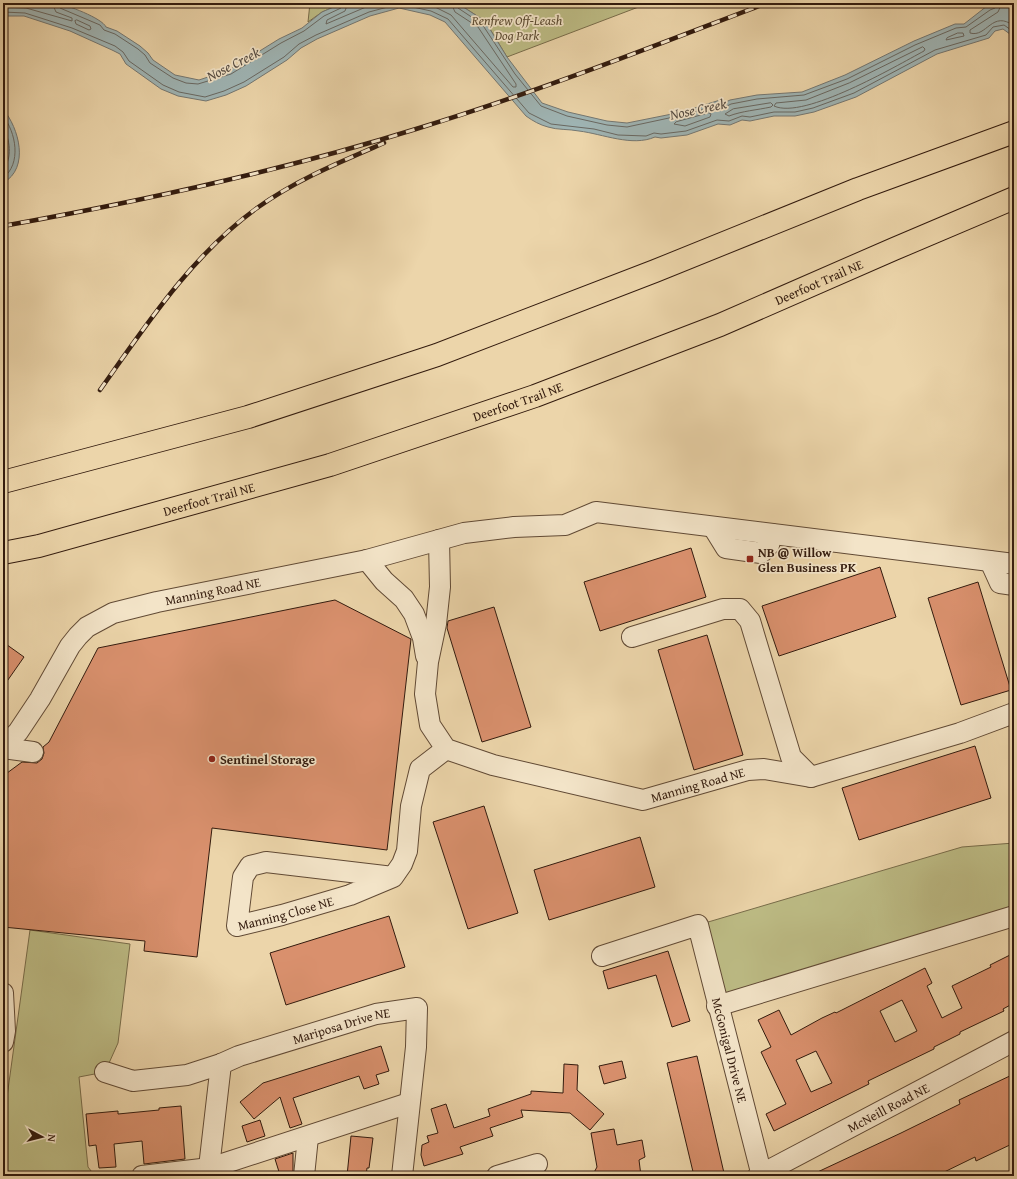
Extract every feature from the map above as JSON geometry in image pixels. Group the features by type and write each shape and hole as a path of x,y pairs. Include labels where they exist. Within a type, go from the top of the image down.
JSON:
{"highway":[{"path":"3,482 248,417 437,355 655,271 858,189 1014,132"},
{"name":"Deerfoot Trail NE","path":"3,553 39,546 330,465 536,396 720,325 1014,198"}],"street":[{"name":"Manning Road NE","path":"3,748 18,732 40,699 70,646 87,627 101,618 113,613 157,602 367,560 464,533 489,529 565,525 596,512 1014,564"},
{"path":"393,877 402,864 407,851 411,806 420,769 446,749 430,725 425,694 428,662 436,624 440,587 439,540"},
{"path":"367,560 384,581 404,599 414,614 423,638 428,662"},
{"path":"990,561 1000,583 1014,585"},
{"path":"632,637 723,609 740,609 750,621 791,758 811,777"},
{"name":"Manning Road NE","path":"446,749 493,765 643,800 748,770 764,769 811,777 960,733 1014,713"},
{"path":"3,748 33,752"},
{"name":"Manning Close NE","path":"266,862 393,877 350,895 282,915 237,926 242,877 250,866 266,862"},
{"path":"718,1006 1014,916"},
{"name":"McGonigal Drive NE","path":"602,956 698,925 760,1175"},
{"path":"3,993 5,1031 3,1042"},
{"name":"Mariposa Drive NE","path":"105,1072 133,1081 187,1075 221,1064 239,1056 376,1014 417,1008 416,1047 402,1176"},
{"name":"McNeill Road NE","path":"760,1175 1014,1041"},
{"path":"209,1172 221,1064"},
{"path":"142,1176 209,1172 409,1103"},
{"path":"304,1176 308,1137"},
{"path":"497,1176 537,1164"}],"green space":[{"path":"310,3 343,3 322,12 308,22"},
{"name":"Renfrew Off-Leash Dog Park","path":"457,3 649,3 507,57 485,21"},
{"path":"1014,843 1014,916 717,1006 698,925 962,847"},
{"path":"30,930 130,944 118,1043 105,1072 79,1077 88,1167 95,1176 3,1176 3,1126"}],"water":[{"name":"Nose Creek","path":"50,2 76,9 98,20 106,27 117,31 140,46 153,60 175,75 199,80 229,70 279,39 302,28 322,12 343,3 457,3 485,21 507,57 542,103 568,112 607,121 627,123 682,112 720,100 724,103 730,100 757,95 802,92 845,75 914,41 955,24 964,24 987,6 1000,3 1014,3 1014,37 1003,29 995,31 989,38 937,54 856,97 814,112 795,116 774,116 750,121 742,120 730,125 718,124 687,135 661,138 655,137 637,141 617,139 575,130 552,128 534,121 526,116 445,22 430,15 399,8 370,16 317,39 301,48 287,60 246,86 226,95 206,101 178,96 161,89 126,64 120,54 70,31 24,16 3,16 3,3"},
{"path":"3,109 14,126 19,148 19,158 17,168 3,183"}],"building":[{"path":"691,548 706,597 600,631 584,582"},
{"path":"880,567 896,617 779,656 762,606"},
{"path":"978,582 1011,690 961,705 928,598"},
{"name":"Sentinel Storage","path":"335,600 411,639 387,850 212,828 197,957 144,951 145,941 3,927 3,776 22,762 37,763 42,759 44,753 43,747 49,742 98,648"},
{"path":"494,607 531,727 482,742 447,628 448,621"},
{"path":"707,635 743,755 694,770 658,650"},
{"path":"3,642 24,657 3,687"},
{"path":"975,746 991,798 859,840 842,788"},
{"path":"484,806 518,913 468,929 433,822"},
{"path":"640,837 655,887 549,920 534,870"},
{"path":"389,916 405,967 286,1005 270,953"},
{"path":"668,951 690,1021 672,1027 656,975 608,989 603,971"},
{"path":"1014,953 1014,1003 1003,1009 1004,1011 960,1032 960,1034 934,1047 934,1049 868,1081 869,1084 774,1131 766,1114 786,1104 761,1052 771,1047 758,1020 779,1010 791,1035 822,1018 835,1012 836,1013 925,968 932,983 927,986 942,1018 962,1008 952,986 991,967 990,965","holes":["902,1000 917,1031 895,1042 880,1011","816,1051 832,1083 811,1092 796,1060"]},
{"path":"381,1046 389,1071 376,1075 379,1084 364,1089 359,1076 293,1098 302,1124 290,1128 280,1097 254,1119 240,1102 263,1083"},
{"path":"697,1056 724,1173 713,1176 694,1176 667,1063"},
{"path":"622,1061 626,1078 604,1084 599,1066"},
{"path":"564,1064 578,1065 577,1090 604,1114 590,1130 570,1113 521,1110 523,1117 490,1128 493,1136 460,1147 463,1154 424,1166 421,1155 422,1145 429,1142 427,1136 438,1133 431,1109 446,1104 454,1128 490,1116 488,1109 531,1094 531,1091 563,1093"},
{"path":"1014,1074 1014,1143 976,1161 975,1157 936,1176 809,1176 960,1104 959,1100"},
{"path":"181,1106 185,1159 144,1164 142,1141 114,1144 116,1167 99,1168 96,1145 89,1146 86,1114 118,1111 118,1114"},
{"path":"260,1120 265,1136 247,1142 242,1126"},
{"path":"614,1129 617,1145 642,1140 645,1157 639,1160 641,1176 592,1176 597,1167 591,1133"},
{"path":"351,1136 373,1138 369,1168 367,1168 366,1176 347,1176"},
{"path":"293,1153 293,1172 280,1175 275,1159"}],"railway":[{"path":"3,226 211,184 263,172 365,144 460,115 549,85 767,3"},
{"path":"100,390 171,292 191,269 233,227 257,208 303,180 384,143"}],"place":[{"name":"NB @ Willow Glen Business PK","path":"750,559"},
{"name":"Sentinel Storage","path":"212,759"}]}
